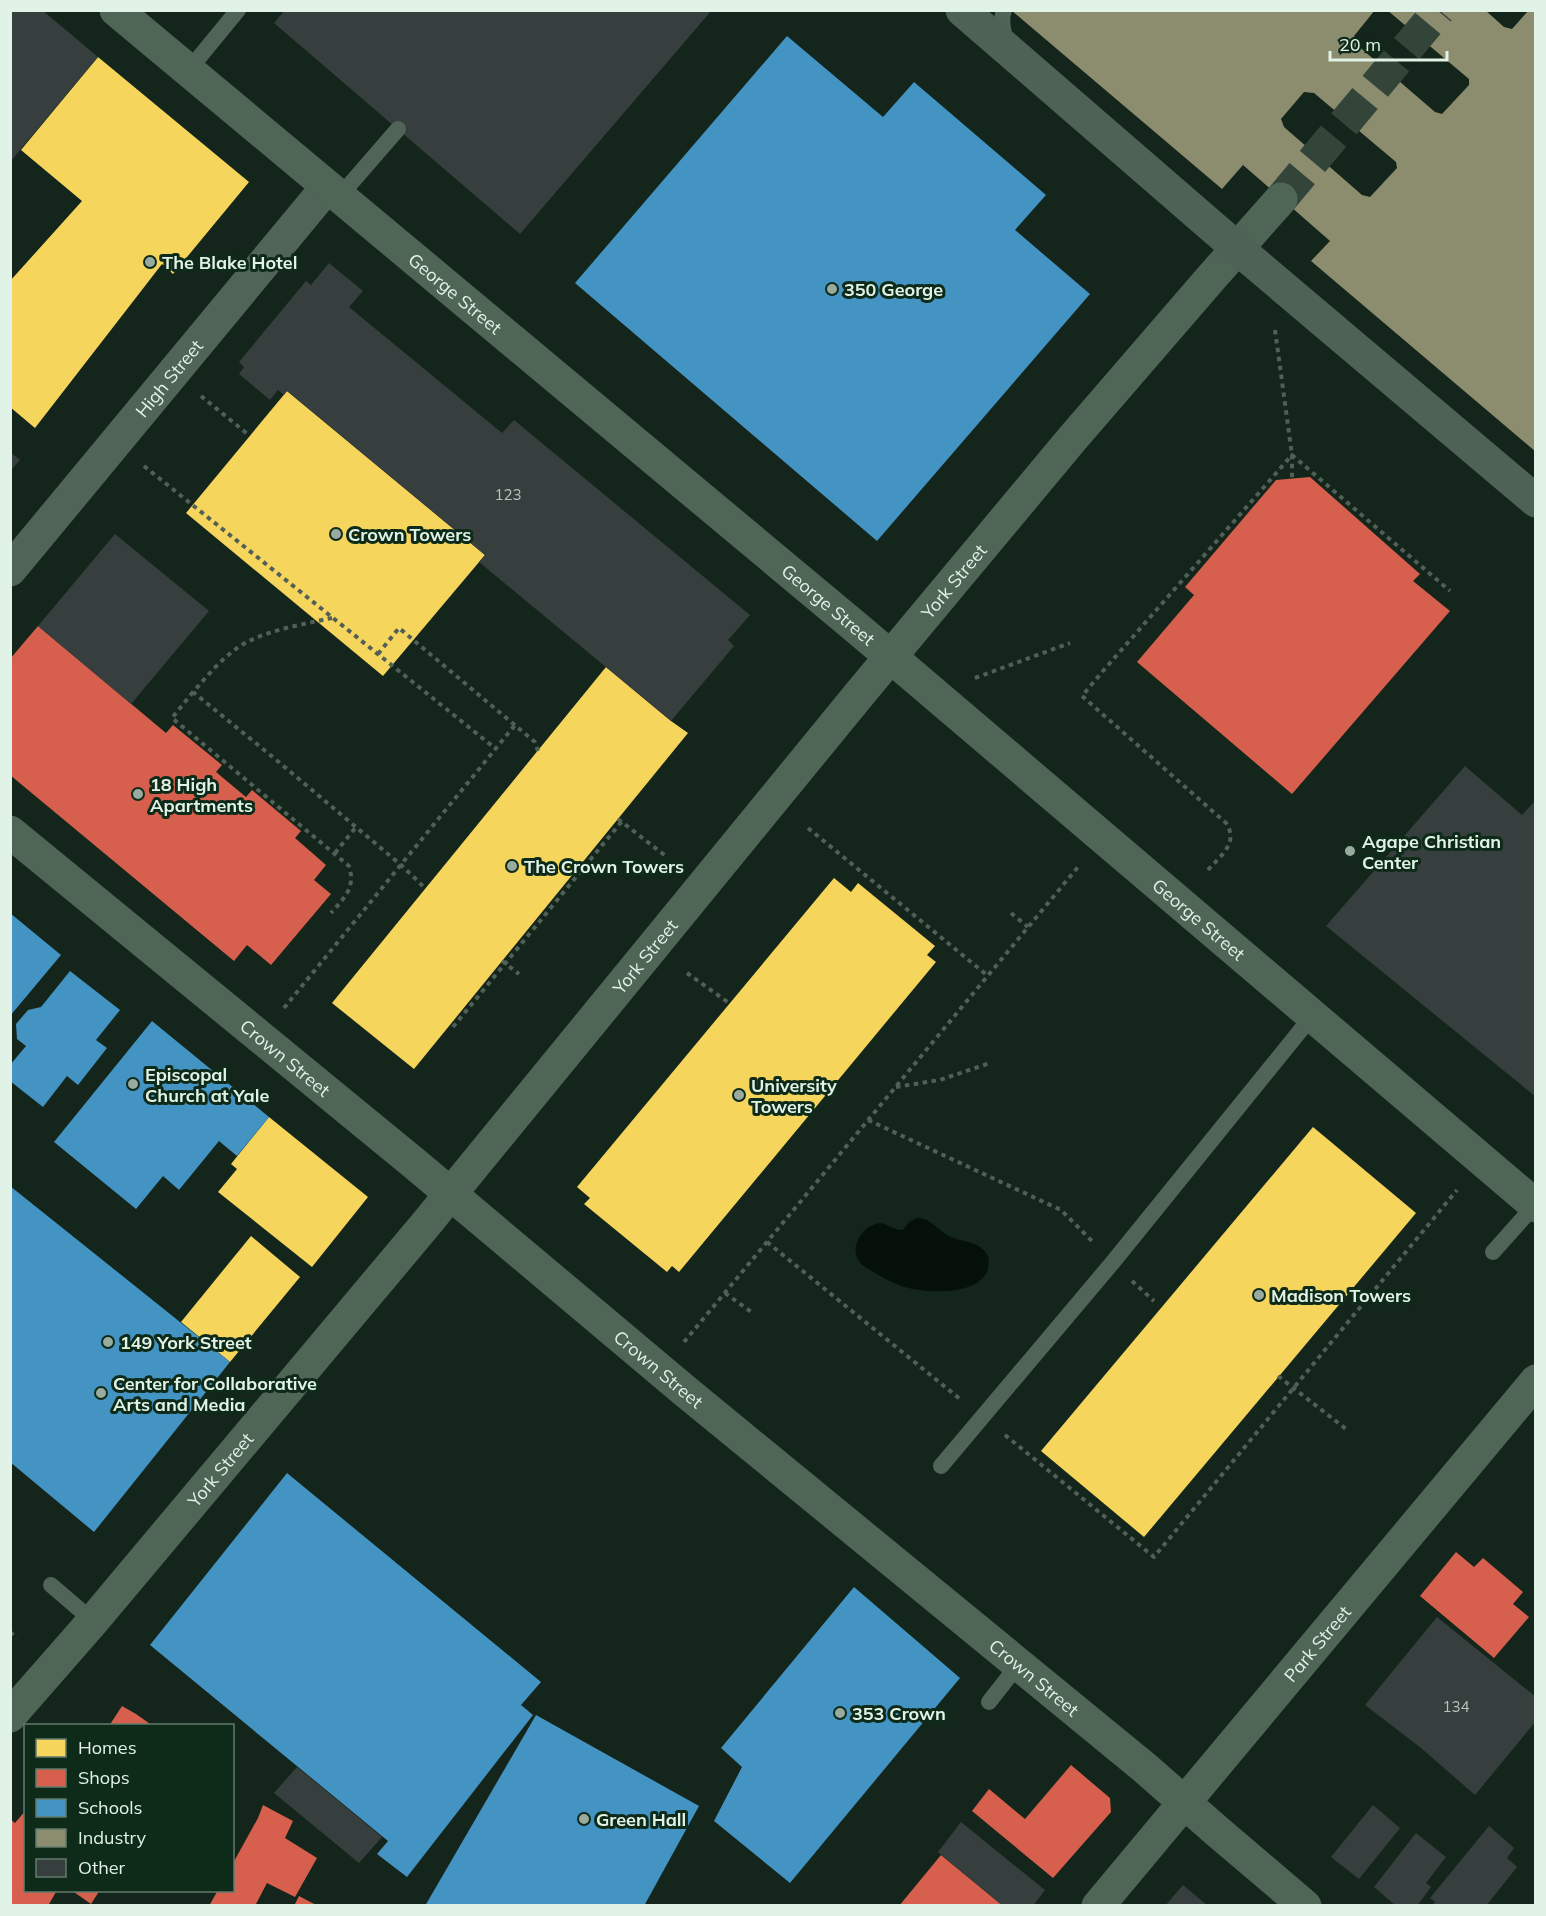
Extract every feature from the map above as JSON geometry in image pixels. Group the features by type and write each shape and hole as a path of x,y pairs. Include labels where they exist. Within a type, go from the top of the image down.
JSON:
{"highway":[{"path":"962,10 1238,249 1536,501"}],"main road":[{"name":"George Street","path":"116,10 890,657 1535,1205"},
{"name":"York Street","path":"10,1716 93,1621 450,1194 890,657 1095,412 1281,199"},
{"name":"Crown Street","path":"10,832 261,1036 685,1391 1145,1768 1305,1905"},
{"name":"Park Street","path":"1098,1905 1536,1381"}],"street":[{"name":"High Street","path":"10,570 333,192"}],"lane":[{"path":"188,71 238,10"},
{"path":"1004,10 1002,17 1004,34 1013,54"},
{"path":"333,192 398,129"},
{"path":"941,1466 1113,1262 1313,1015"},
{"path":"1493,1252 1535,1205"},
{"path":"51,1585 93,1621"},
{"path":"989,1701 1018,1665"}],"path":[{"path":"1274,321 1292,455 1292,478"},
{"path":"195,392 250,436"},
{"path":"1292,455 1450,591"},
{"path":"1208,870 1229,847 1231,830 1226,822 1082,696 1292,455"},
{"path":"139,462 496,749"},
{"path":"331,913 348,892 352,877 349,866 172,718 216,666 246,642 289,627 332,618"},
{"path":"378,654 399,628 535,742 538,751"},
{"path":"975,678 1070,644"},
{"path":"193,692 356,827 425,889"},
{"path":"261,1036 515,725"},
{"path":"453,1027 620,820 667,856"},
{"path":"335,854 356,827"},
{"path":"808,828 988,976"},
{"path":"683,1343 1078,867"},
{"path":"1011,914 1028,927"},
{"path":"504,962 519,974"},
{"path":"687,973 729,1004"},
{"path":"896,1087 940,1080 990,1063"},
{"path":"868,1120 1061,1210 1093,1242"},
{"path":"1000,1431 1154,1557 1457,1190"},
{"path":"767,1242 961,1399"},
{"path":"1129,1279 1154,1301"},
{"path":"725,1293 754,1314"},
{"path":"1278,1376 1346,1429"},
{"path":"10,1632 17,1638"}],"shaded area":[{"path":"917,1218 929,1221 947,1235 976,1245 986,1252 989,1258 988,1270 981,1280 960,1289 922,1290 894,1283 859,1262 856,1244 868,1228 881,1223 903,1230 909,1222"}],"building: Homes":[{"path":"98,57 249,182 173,274 162,264 35,428 10,407 10,281 82,201 21,150"},
{"name":"Crown Towers","path":"287,391 485,555 383,676 186,513"},
{"name":"The Crown Towers","path":"606,667 688,733 414,1069 332,1003"},
{"name":"University Towers","path":"834,878 851,892 858,883 935,946 927,955 936,962 679,1272 672,1266 667,1272 584,1204 590,1198 577,1187"},
{"path":"269,1117 368,1197 312,1267 218,1192 237,1169 231,1164"},
{"name":"Madison Towers","path":"1313,1127 1416,1213 1144,1537 1041,1451"},
{"path":"251,1236 300,1277 230,1362 181,1322"}],"building: Shops":[{"path":"1310,477 1420,574 1413,581 1450,611 1292,794 1137,662 1194,595 1185,587 1276,480"},
{"name":"18 High Apartments","path":"38,626 166,733 173,725 222,765 216,772 246,797 252,790 301,831 295,838 326,865 314,880 331,894 271,965 247,945 234,961 10,775 10,659"},
{"path":"1456,1552 1474,1567 1483,1558 1523,1592 1513,1604 1529,1617 1494,1658 1420,1596"},
{"path":"122,1706 150,1724 110,1724"},
{"path":"1071,1765 1110,1798 1111,1812 1053,1878 972,1811 989,1789 1025,1819"},
{"path":"263,1805 293,1821 285,1838 317,1858 295,1897 267,1883 255,1906 209,1906 217,1892 234,1892 234,1861"},
{"path":"24,1812 24,1892 56,1892 48,1906 10,1906 10,1819 15,1823"},
{"path":"941,1855 1003,1906 899,1906"},
{"path":"74,1892 99,1892 91,1904"},
{"path":"299,1896 318,1906 294,1906"}],"building: Schools":[{"name":"350 George","path":"787,36 883,117 914,82 1046,195 1015,230 1090,294 877,541 575,283"},
{"path":"10,913 61,955 10,1016"},
{"path":"70,971 120,1010 96,1040 107,1048 78,1085 67,1076 43,1107 10,1081 10,1065 26,1046 17,1039 16,1024 28,1010 41,1007"},
{"path":"152,1021 269,1117 237,1156 219,1141 179,1190 163,1176 136,1209 54,1142"},
{"name":"149 York Street","path":"10,1186 230,1362 94,1532 10,1462"},
{"path":"287,1473 541,1682 521,1705 533,1715 407,1877 377,1854 388,1841 150,1645"},
{"name":"353 Crown","path":"854,1587 960,1678 790,1883 714,1821 742,1767 721,1748"},
{"name":"Green Hall","path":"536,1715 699,1806 644,1906 425,1906"}],"building: Industry":[{"path":"1011,10 1375,10 1354,36 1356,44 1435,112 1442,114 1469,85 1469,79 1387,10 1485,10 1504,27 1512,29 1529,10 1536,10 1536,452 1311,261 1330,241 1243,165 1222,189","holes":["1304,92 1314,93 1396,162 1397,168 1370,197 1362,195 1284,127 1281,119"]}],"building: Other":[{"path":"10,10 42,10 98,57 10,162"},
{"path":"285,10 712,10 520,234 274,23"},
{"path":"329,263 363,291 349,307 502,433 514,420 750,615 728,640 734,646 671,721 479,562 485,555 287,391 284,395 278,390 270,400 239,374 244,367 239,362 306,281 311,285"},
{"path":"10,452 20,460 10,471"},
{"path":"115,534 209,611 131,704 38,626"},
{"path":"1465,766 1522,815 1536,800 1536,1097 1326,926"},
{"path":"1437,1617 1536,1697 1536,1721 1475,1795 1421,1748 1365,1705"},
{"path":"297,1767 382,1837 359,1863 274,1793"},
{"path":"1373,1805 1400,1828 1359,1879 1331,1857"},
{"path":"961,1822 1045,1890 1033,1906 1003,1906 938,1852"},
{"path":"1489,1826 1514,1848 1507,1858 1517,1867 1486,1906 1432,1906 1435,1902 1430,1898"},
{"path":"1416,1833 1446,1857 1426,1883 1431,1887 1417,1906 1396,1906 1374,1887"},
{"path":"1183,1885 1208,1906 1165,1906"}],"tunnel":[{"path":"1281,199 1439,10"}],"place":[{"name":"The Blake Hotel","path":"150,262"},
{"name":"350 George","path":"832,289"},
{"name":"Crown Towers","path":"336,534"},
{"name":"18 High Apartments","path":"138,794"},
{"name":"Agape Christian Center","path":"1350,851"},
{"name":"The Crown Towers","path":"512,866"},
{"name":"Episcopal Church at Yale","path":"133,1084"},
{"name":"University Towers","path":"739,1095"},
{"name":"Madison Towers","path":"1259,1295"},
{"name":"149 York Street","path":"108,1342"},
{"name":"Center for Collaborative Arts and Media","path":"101,1393"},
{"name":"353 Crown","path":"840,1713"},
{"name":"Green Hall","path":"584,1819"}]}
